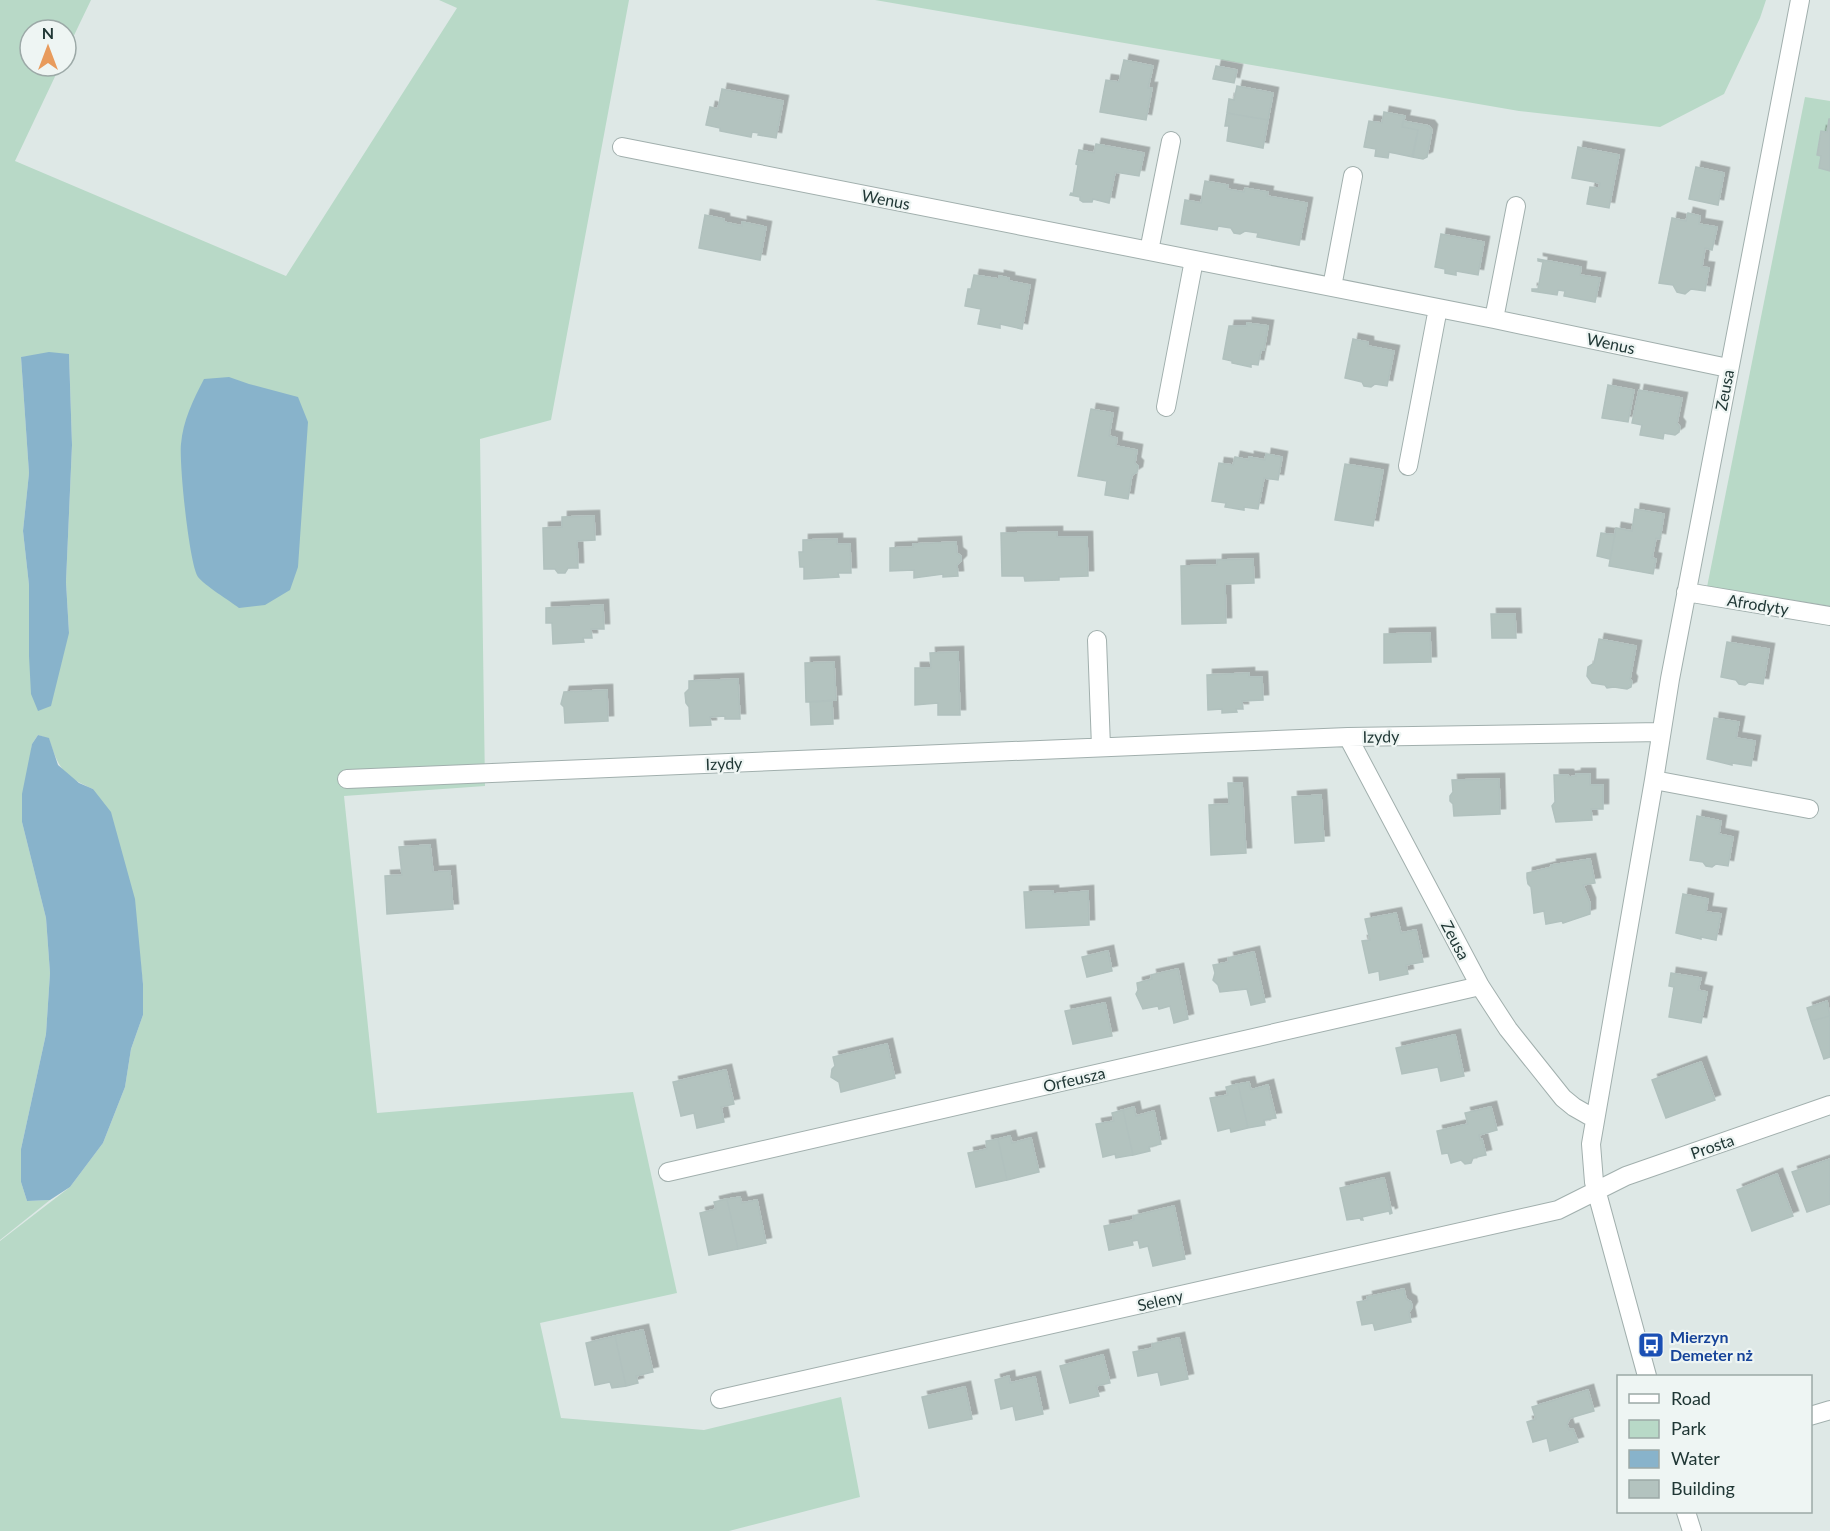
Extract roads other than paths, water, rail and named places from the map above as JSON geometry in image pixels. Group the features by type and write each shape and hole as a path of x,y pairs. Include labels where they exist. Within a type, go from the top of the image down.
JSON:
{"street":[{"name":"Zeusa","path":"1646,1375 1596,1191 1590,1155 1686,592 1800,0"},
{"path":"1149,251 1171,141"},
{"name":"Wenus","path":"622,147 1494,319 1728,368"},
{"path":"1332,287 1353,176"},
{"path":"1494,319 1516,207"},
{"path":"1166,407 1194,260"},
{"path":"1408,466 1438,308"},
{"name":"Afrodyty","path":"1686,592 1830,616"},
{"path":"1097,640 1101,747"},
{"name":"Izydy","path":"347,779 1348,737 1661,732"},
{"name":"Zeusa","path":"1348,737 1480,987 1508,1029 1552,1085 1574,1107 1595,1119"},
{"path":"1654,780 1809,809"},
{"name":"Orfeusza","path":"668,1172 1480,987"},
{"name":"Prosta","path":"1596,1191 1626,1176 1830,1105"},
{"name":"Seleny","path":"720,1400 1558,1210 1596,1191"},
{"path":"1812,1415 1830,1410"},
{"path":"1686,1513 1692,1531"}],"water":[{"path":"49,352 69,354 72,445 66,582 69,633 51,706 38,711 31,694 29,656 29,585 23,531 29,473 21,357"},
{"path":"229,377 298,397 308,422 298,567 290,590 265,605 239,608 198,577 188,534 181,455 186,419 204,379"},
{"path":"38,735 49,738 58,765 79,783 93,789 111,812 135,899 143,984 143,1015 131,1049 125,1087 103,1143 70,1187 50,1200 27,1201 21,1182 21,1149 46,1034 50,973 46,918 22,822 22,794 32,744"}],"place":[{"name":"Mierzyn Demeter nż","path":"1651,1345"}]}
